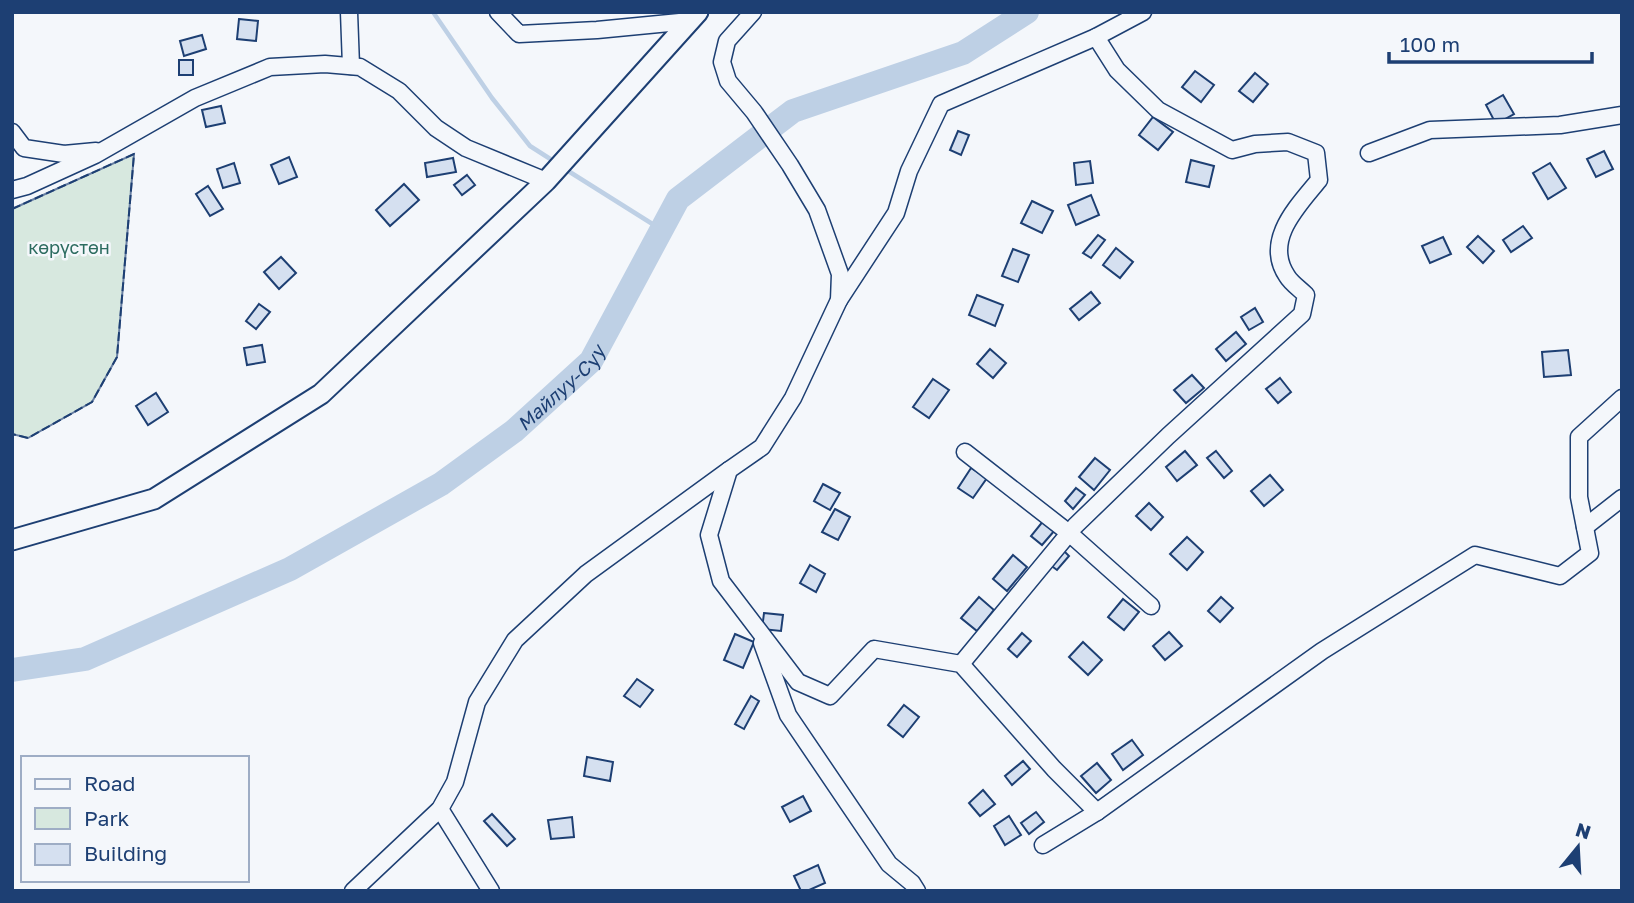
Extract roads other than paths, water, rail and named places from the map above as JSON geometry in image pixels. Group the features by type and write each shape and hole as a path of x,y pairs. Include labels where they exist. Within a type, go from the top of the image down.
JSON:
{"main road":[{"path":"12,540 153,499 321,394 550,177 694,17"}],"street":[{"path":"349,12 351,66"},
{"path":"498,12 519,34 597,30 694,17"},
{"path":"753,12 727,41 722,62 728,81 754,112 817,210 840,274 839,300"},
{"path":"353,891 440,809 455,782 477,702 515,640 586,573 762,447 793,398 839,300 896,213 909,170 941,104 1096,37 1143,12"},
{"path":"961,664 1069,533 1168,436 1302,314 1306,295 1286,275 1278,249 1286,221 1319,180 1316,153 1287,142 1255,144 1233,150 1158,110 1117,70 1096,37"},
{"path":"12,190 27,186 105,150 195,98 270,67 325,64 360,68 399,91 436,128 466,148 550,177"},
{"path":"1369,153 1430,130 1560,125 1622,115"},
{"path":"12,132 24,148 64,153 105,150"},
{"path":"1043,845 1097,812 1322,651 1475,555 1560,576 1590,553 1579,497 1579,437 1622,398"},
{"path":"965,452 1069,533 1151,606"},
{"path":"729,470 709,535 721,581 798,682 830,696 874,649 961,664 1054,769 1097,812"},
{"path":"1585,527 1622,498"},
{"path":"757,629 788,715 889,864 912,883 917,891"},
{"path":"440,809 491,891"}],"waterway":[{"path":"433,12 492,98 530,146 555,162"},
{"name":"Майлуу-Суу","path":"12,670 85,659 290,569 441,484 514,431 591,361 678,199 793,111 963,53 1027,12"},
{"path":"565,169 662,230"}],"park label":[{"name":"көрүстөн","path":"69,247"}]}
